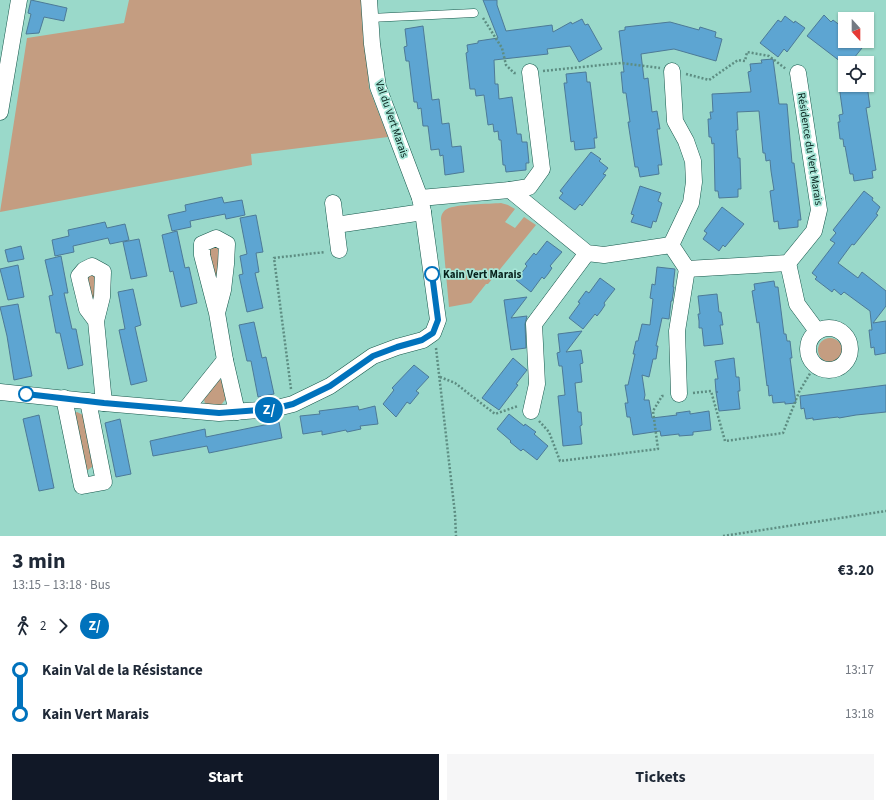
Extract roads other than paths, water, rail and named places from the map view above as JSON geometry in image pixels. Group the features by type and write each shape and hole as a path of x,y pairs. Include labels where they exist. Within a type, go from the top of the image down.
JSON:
{"street":[{"path":"0,112 19,0"},
{"name":"Val du Vert Marais","path":"237,412 273,409 293,404 330,386 373,356 422,340 433,333 438,320 422,205 378,87 372,44 369,0"},
{"path":"671,245 690,203 694,182 693,161 686,141 675,121 672,71"},
{"path":"336,225 422,205 529,187 542,169 530,72"},
{"name":"Résidence du Vert Marais","path":"788,263 814,231 819,210 798,73"},
{"path":"510,190 587,253 604,255 671,245"},
{"path":"333,203 339,250"},
{"path":"671,245 687,269 678,332 679,394"},
{"path":"531,411 537,384 534,324 587,253"},
{"path":"687,269 788,263 797,304 817,331"},
{"path":"0,392 219,413 237,412 225,360 217,313"},
{"path":"96,321 104,403"},
{"path":"823,328 837,330 848,340 850,347 849,354 841,366 828,370 821,369 814,365 810,359 808,344 811,337 817,331 823,328"},
{"path":"185,410 225,360"},
{"path":"64,398 82,486 104,482 88,401"}],"lane":[{"path":"370,18 474,13"}],"place":[{"name":"Kain Vert Marais","path":"432,274"}]}
